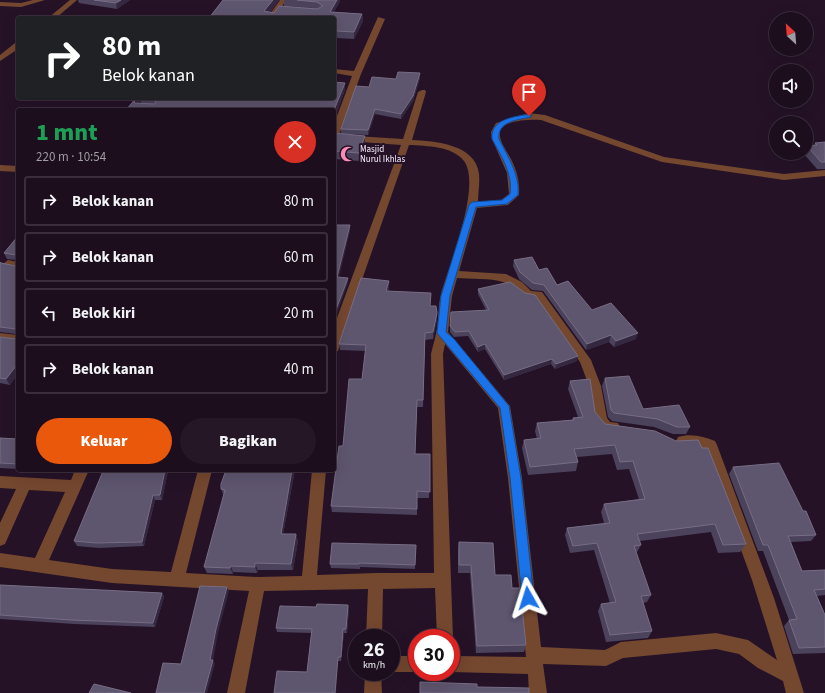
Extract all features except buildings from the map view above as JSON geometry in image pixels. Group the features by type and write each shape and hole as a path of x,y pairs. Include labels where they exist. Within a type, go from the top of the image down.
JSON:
{"street":[{"path":"0,4 21,5 42,0"},
{"path":"54,16 74,0"},
{"path":"273,16 281,9 283,0"},
{"path":"337,123 381,19"},
{"path":"0,59 16,47"},
{"path":"336,71 357,74"},
{"path":"336,337 407,140 422,92"},
{"path":"472,205 504,202 514,195 515,184 513,176 496,139 495,132 499,126 508,121 529,116 557,121 584,133 662,159 741,172 784,177 825,173"},
{"path":"336,136 407,140 455,150 467,159 474,172 472,205 446,296 437,354 445,629"},
{"path":"0,168 16,169"},
{"path":"453,274 506,278 518,285 528,296 538,295 561,329 585,360 595,386 601,420 607,427 627,428"},
{"path":"441,333 504,406 515,478 538,693"},
{"path":"0,337 16,339"},
{"path":"672,442 700,441 710,445 715,462 747,544 791,676 795,693"},
{"path":"39,566 81,472"},
{"path":"177,580 204,472"},
{"path":"309,583 319,472"},
{"path":"0,482 74,486"},
{"path":"0,539 25,484"},
{"path":"0,560 112,576 258,584 376,580 442,580"},
{"path":"374,629 376,580"},
{"path":"236,693 258,584"},
{"path":"460,664 606,658 621,650 716,641 742,646 764,662 791,676"},
{"path":"373,681 373,693"}],"place":[{"name":"Masjid Nurul Ikhlas","path":"348,154"}],"route":[{"path":"528,598 515,478 504,406 441,333 443,328 446,296 472,205 504,202 511,199 514,195 515,184 510,166 496,139 495,132 499,126 508,121 529,116"}]}
